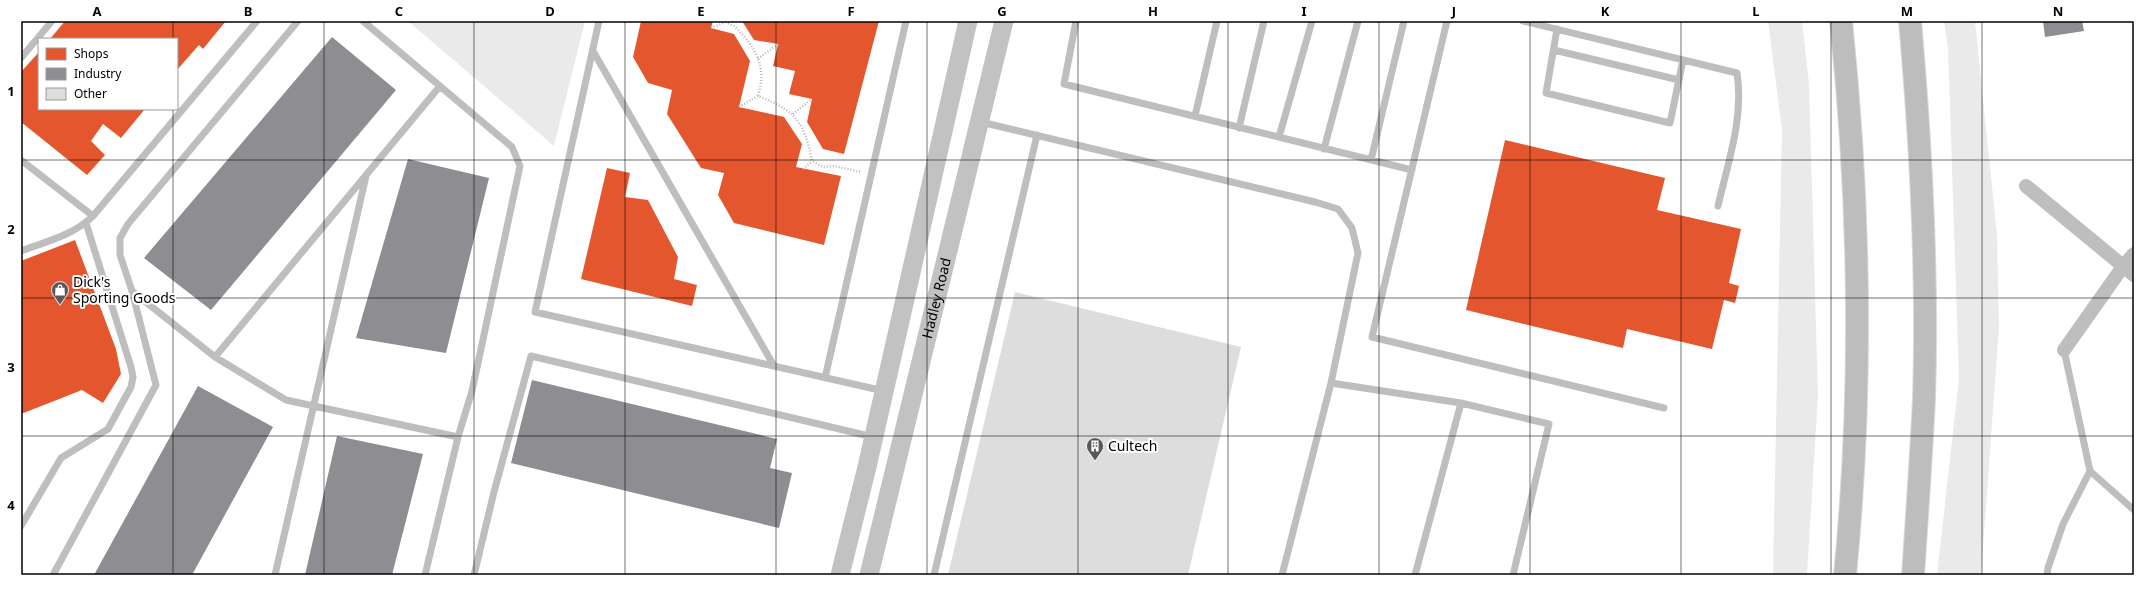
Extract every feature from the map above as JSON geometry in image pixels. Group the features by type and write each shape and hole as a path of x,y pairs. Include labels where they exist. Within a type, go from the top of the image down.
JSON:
{"highway":[{"path":"1841,21 1852,145 1856,265 1856,374 1852,484 1845,575"},
{"path":"1910,21 1916,89 1923,236 1924,320 1924,399 1914,575"}],"main road":[{"name":"Hadley Road","path":"840,575 874,437 968,21"},
{"name":"Hadley Road","path":"869,575 1004,21"}],"street":[{"path":"2026,186 2129,270"},
{"path":"2064,350 2129,270 2134,254"}],"lane":[{"path":"21,58 52,21"},
{"path":"21,251 74,230 86,223 258,21"},
{"path":"53,575 156,385 132,292 120,255 120,238 128,224 298,21"},
{"path":"362,21 512,147 520,166 472,391 458,437 425,575"},
{"path":"599,21 535,312 884,391"},
{"path":"825,378 906,21"},
{"path":"1076,21 1064,84 1412,170"},
{"path":"1195,116 1217,21"},
{"path":"1239,128 1264,21"},
{"path":"1279,137 1312,21"},
{"path":"1324,149 1358,21"},
{"path":"1371,160 1404,21"},
{"path":"1447,21 1372,337 1664,408"},
{"path":"1523,21 1737,73 1740,94 1737,122 1718,206"},
{"path":"1557,29 1546,93 1670,123 1683,60"},
{"path":"1554,50 1679,80"},
{"path":"593,51 774,366"},
{"path":"215,357 440,86"},
{"path":"979,121 1338,209 1352,228 1358,253 1331,383 1282,575"},
{"path":"934,575 1037,135"},
{"path":"21,160 93,216"},
{"path":"275,575 366,176"},
{"path":"21,526 61,458 108,429 131,387 133,377 86,223"},
{"path":"132,292 215,357 286,400 458,437"},
{"path":"2064,350 2090,471 2134,510"},
{"path":"474,575 494,492 531,356 874,437"},
{"path":"1331,383 1461,403 1549,424 1513,575"},
{"path":"1415,575 1461,403"},
{"path":"2047,575 2063,524 2090,471"}],"path":[{"path":"711,28 726,22 734,27 749,43 762,67 762,84 758,96 739,107"},
{"path":"758,59 778,44"},
{"path":"758,96 778,104 793,114 803,129 812,161 823,167 834,166 872,174"},
{"path":"793,114 812,99"},
{"path":"803,169 812,161"}],"shaded area":[{"path":"408,21 585,21 554,146"},
{"path":"1768,21 1802,21 1809,84 1818,395 1807,575 1773,575 1782,130"},
{"path":"1944,21 1975,21 1997,235 1999,327 1981,575 1937,575 1959,379 1948,47"}],"building: Shops":[{"path":"65,21 226,21 203,49 199,45 178,69 178,38 51,38"},
{"path":"641,21 713,21 711,28 734,34 750,61 739,107 784,117 802,144 796,167 841,176 824,245 734,223 718,195 724,173 701,168 667,114 672,90 648,83 633,57"},
{"path":"742,21 879,21 844,154 823,149 807,122 812,99 789,94 795,71 773,66 778,44 754,40"},
{"path":"38,53 38,110 144,110 121,138 103,124 91,141 105,155 87,175 21,122 21,72"},
{"path":"1505,140 1665,178 1657,210 1741,229 1729,283 1739,286 1735,303 1724,300 1712,349 1627,329 1623,348 1466,310"},
{"path":"607,168 630,173 625,197 648,200 678,257 674,279 697,285 692,306 581,279"},
{"name":"Dick's Sporting Goods","path":"75,240 116,349 121,374 103,403 82,390 21,414 21,261"}],"building: Industry":[{"path":"2043,21 2082,21 2084,31 2045,37"},
{"path":"332,37 396,90 211,310 144,258"},
{"path":"408,159 489,178 446,353 356,338"},
{"path":"532,380 777,439 770,468 792,473 779,528 511,463"},
{"path":"198,386 273,427 192,575 94,575"},
{"path":"337,436 423,454 392,575 305,575"}],"building: Other":[{"name":"Cultech","path":"1015,292 1241,347 1188,575 948,575"}],"place":[{"name":"Dick's Sporting Goods","path":"60,305"},
{"name":"Cultech","path":"1095,461"}]}
